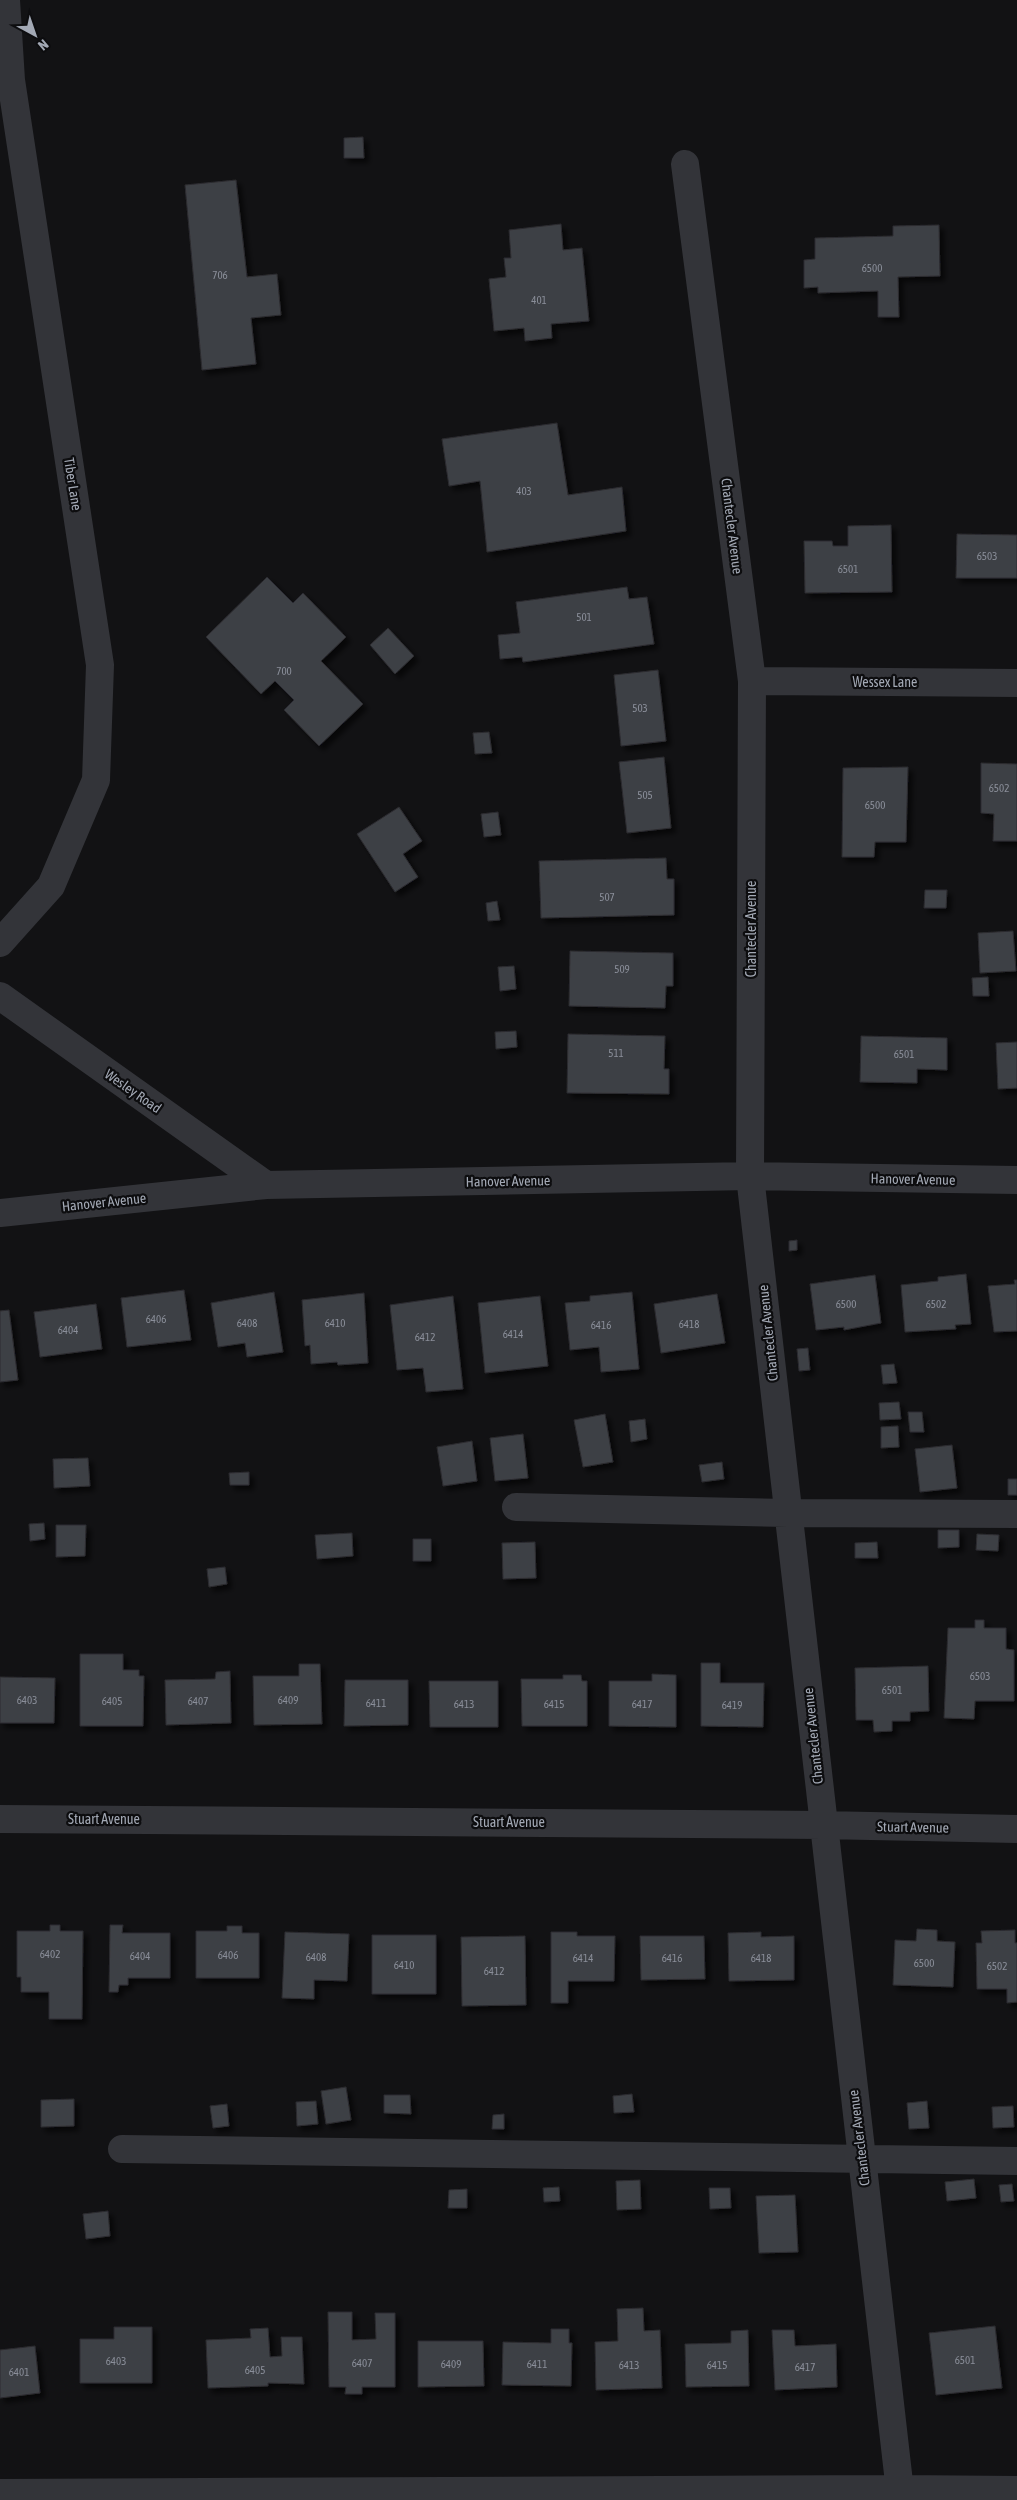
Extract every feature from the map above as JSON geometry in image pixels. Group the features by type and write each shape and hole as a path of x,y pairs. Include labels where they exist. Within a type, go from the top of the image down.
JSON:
{"street":[{"name":"Tiber Lane","path":"0,943 51,886 96,780 100,665 11,80 6,0"},
{"name":"Chantecler Avenue","path":"685,164 752,681 750,1176 822,1824 900,2494"},
{"name":"Wessex Lane","path":"752,681 1017,682"},
{"name":"Wesley Road","path":"0,996 266,1185"},
{"name":"Hanover Avenue","path":"0,1213 266,1185 750,1176 1017,1180"},
{"path":"516,1507 788,1513 1017,1514"},
{"name":"Stuart Avenue","path":"0,1819 822,1824 1017,1829"},
{"path":"122,2149 467,2156 773,2156 862,2160 1017,2161"},
{"path":"0,2493 900,2494 1017,2490"}],"building":[{"path":"363,137 364,158 344,158 344,138"},
{"path":"236,180 247,277 277,274 281,315 251,318 256,364 202,370 185,185"},
{"path":"561,224 563,250 582,248 589,321 551,324 552,338 525,341 524,328 494,331 489,279 506,277 504,258 511,258 509,230"},
{"path":"939,225 940,276 898,277 899,317 878,317 878,291 818,293 818,287 804,288 804,260 815,259 815,238 893,236 893,226"},
{"path":"557,423 568,495 622,487 626,531 487,552 480,481 449,486 442,439"},
{"path":"891,525 892,592 805,593 804,541 832,541 833,546 848,546 848,526"},
{"path":"957,534 1017,535 1017,578 956,578"},
{"path":"267,577 293,603 303,593 346,637 321,661 363,704 319,746 284,710 294,700 275,681 261,694 206,637"},
{"path":"627,587 629,599 647,597 654,644 523,662 522,657 500,659 498,635 520,633 516,602"},
{"path":"388,628 414,656 395,674 370,645"},
{"path":"658,670 666,741 621,746 614,675"},
{"path":"489,732 492,753 475,754 473,733"},
{"path":"664,757 671,828 627,833 619,762"},
{"path":"981,763 1017,764 1017,841 993,841 994,814 981,813"},
{"path":"908,767 906,842 875,842 874,857 842,857 843,768"},
{"path":"399,807 422,841 403,854 418,877 395,892 357,834"},
{"path":"498,812 501,835 484,837 481,814"},
{"path":"666,858 667,879 674,879 674,915 541,918 539,861"},
{"path":"925,890 947,890 946,908 924,908"},
{"path":"497,901 500,920 488,921 486,903"},
{"path":"1013,931 1016,971 980,973 978,933"},
{"path":"570,951 673,953 673,986 666,986 665,1008 569,1006"},
{"path":"514,966 516,989 500,991 498,967"},
{"path":"988,977 989,996 973,996 972,978"},
{"path":"516,1031 517,1047 496,1049 495,1032"},
{"path":"568,1034 665,1036 664,1069 669,1069 669,1094 567,1093"},
{"path":"861,1036 947,1038 947,1070 917,1069 917,1083 860,1082"},
{"path":"1017,1042 1017,1088 998,1089 996,1043"},
{"path":"797,1240 797,1250 789,1251 789,1241"},
{"path":"966,1274 971,1324 955,1325 956,1329 905,1332 901,1285 938,1281 938,1277"},
{"path":"875,1275 881,1323 844,1330 844,1327 816,1330 810,1284"},
{"path":"1014,1280 1017,1280 1017,1331 994,1332 988,1286 1015,1284"},
{"path":"184,1290 191,1340 127,1347 121,1298"},
{"path":"274,1292 283,1352 247,1357 245,1343 218,1347 211,1303"},
{"path":"632,1292 639,1369 601,1372 599,1347 570,1350 565,1303 590,1301 590,1296"},
{"path":"364,1293 368,1363 338,1365 337,1362 311,1364 310,1345 305,1346 302,1300"},
{"path":"717,1294 725,1343 661,1353 654,1304"},
{"path":"453,1296 463,1389 426,1392 423,1368 397,1370 390,1305"},
{"path":"540,1296 548,1366 485,1373 478,1303"},
{"path":"96,1304 102,1349 40,1357 34,1312"},
{"path":"9,1310 18,1380 0,1382 0,1311"},
{"path":"808,1348 810,1370 799,1371 797,1349"},
{"path":"894,1364 897,1383 883,1384 881,1365"},
{"path":"899,1402 901,1419 880,1420 879,1403"},
{"path":"908,1412 922,1412 924,1432 910,1432"},
{"path":"605,1414 613,1462 583,1467 574,1420"},
{"path":"645,1419 647,1439 631,1442 629,1421"},
{"path":"898,1426 899,1447 881,1448 881,1427"},
{"path":"523,1434 528,1478 495,1481 490,1438"},
{"path":"472,1441 477,1481 443,1486 437,1447"},
{"path":"952,1445 957,1488 920,1492 915,1449"},
{"path":"88,1458 90,1486 54,1488 53,1459"},
{"path":"722,1462 724,1479 702,1482 699,1465"},
{"path":"249,1472 249,1485 230,1485 229,1473"},
{"path":"1008,1479 1017,1479 1017,1495 1008,1495"},
{"path":"44,1523 45,1539 30,1541 29,1524"},
{"path":"56,1525 86,1525 85,1556 56,1557"},
{"path":"938,1530 959,1530 959,1547 938,1548"},
{"path":"352,1533 353,1556 317,1559 315,1535"},
{"path":"977,1534 999,1535 998,1551 976,1550"},
{"path":"413,1539 431,1539 431,1561 413,1561"},
{"path":"535,1542 536,1578 503,1579 502,1543"},
{"path":"877,1542 878,1558 855,1558 855,1543"},
{"path":"225,1567 227,1584 209,1587 207,1569"},
{"path":"975,1620 984,1620 984,1628 1006,1628 1006,1649 1014,1650 1014,1701 975,1701 974,1719 944,1718 948,1628 975,1628"},
{"path":"80,1654 123,1654 123,1670 139,1670 139,1676 144,1676 143,1726 80,1726"},
{"path":"701,1663 720,1663 720,1683 764,1683 763,1727 701,1726"},
{"path":"299,1664 320,1664 322,1724 254,1725 253,1676 299,1676"},
{"path":"928,1666 929,1711 910,1712 910,1721 892,1721 892,1731 874,1732 873,1720 856,1720 855,1668"},
{"path":"230,1671 231,1723 166,1725 165,1680 215,1679 216,1672"},
{"path":"652,1674 676,1675 676,1727 609,1726 609,1681 652,1681"},
{"path":"563,1675 581,1675 582,1681 587,1681 587,1726 522,1726 521,1679 563,1679"},
{"path":"0,1677 55,1678 54,1723 0,1723"},
{"path":"345,1680 408,1680 408,1725 344,1726"},
{"path":"429,1681 498,1681 498,1727 430,1727"},
{"path":"50,1925 60,1925 60,1931 83,1931 82,2019 49,2019 49,1992 21,1992 21,1977 17,1977 17,1931 50,1931"},
{"path":"110,1925 123,1925 122,1933 170,1933 170,1978 128,1978 128,1985 119,1985 118,1992 109,1992"},
{"path":"227,1926 242,1926 242,1933 259,1933 259,1978 196,1978 196,1931 227,1931"},
{"path":"917,1929 937,1930 937,1941 955,1942 953,1987 893,1985 895,1940 916,1941"},
{"path":"1015,1930 1015,1943 1017,1943 1017,2002 1007,2003 1007,1989 977,1989 976,1943 982,1943 981,1931"},
{"path":"285,1932 349,1934 347,1981 314,1980 314,1999 282,1998"},
{"path":"551,1932 577,1932 577,1936 615,1936 614,1981 568,1981 568,2003 551,2003"},
{"path":"761,1932 761,1937 794,1936 794,1980 729,1981 728,1933"},
{"path":"372,1935 436,1935 436,1994 372,1994"},
{"path":"525,1936 526,2005 462,2006 461,1937"},
{"path":"640,1936 704,1936 705,1979 641,1980"},
{"path":"346,2087 351,2120 326,2124 321,2091"},
{"path":"632,2094 634,2112 614,2113 613,2096"},
{"path":"384,2095 410,2095 411,2114 384,2113"},
{"path":"74,2099 74,2126 41,2127 41,2100"},
{"path":"316,2101 318,2124 297,2126 296,2102"},
{"path":"927,2101 929,2128 909,2129 907,2103"},
{"path":"227,2104 229,2126 213,2128 210,2106"},
{"path":"1013,2106 1014,2127 993,2128 992,2107"},
{"path":"504,2114 504,2129 492,2129 493,2115"},
{"path":"974,2179 976,2198 947,2201 945,2182"},
{"path":"640,2180 641,2209 617,2210 616,2181"},
{"path":"1012,2184 1014,2201 1001,2202 999,2185"},
{"path":"559,2187 560,2201 544,2202 543,2188"},
{"path":"709,2188 730,2188 731,2208 710,2209"},
{"path":"467,2189 467,2208 448,2208 449,2190"},
{"path":"795,2195 798,2252 759,2253 756,2196"},
{"path":"108,2211 110,2236 86,2239 83,2214"},
{"path":"643,2308 644,2331 660,2330 662,2388 596,2390 595,2342 618,2341 617,2309"},
{"path":"328,2312 352,2312 352,2340 376,2339 375,2313 395,2313 395,2387 362,2387 362,2394 345,2394 346,2387 329,2387"},
{"path":"995,2326 1002,2388 936,2395 929,2333"},
{"path":"114,2327 152,2327 152,2383 80,2383 80,2339 114,2339"},
{"path":"268,2328 270,2357 282,2356 281,2337 302,2337 304,2384 268,2383 268,2386 208,2388 206,2340 251,2338 250,2329"},
{"path":"551,2329 569,2329 569,2343 572,2343 571,2386 502,2385 503,2342 551,2343"},
{"path":"748,2330 749,2386 686,2387 685,2344 731,2343 731,2331"},
{"path":"772,2330 794,2330 795,2346 836,2344 837,2387 775,2390"},
{"path":"418,2341 483,2341 484,2386 418,2387"},
{"path":"35,2346 40,2393 0,2398 0,2350"}]}
